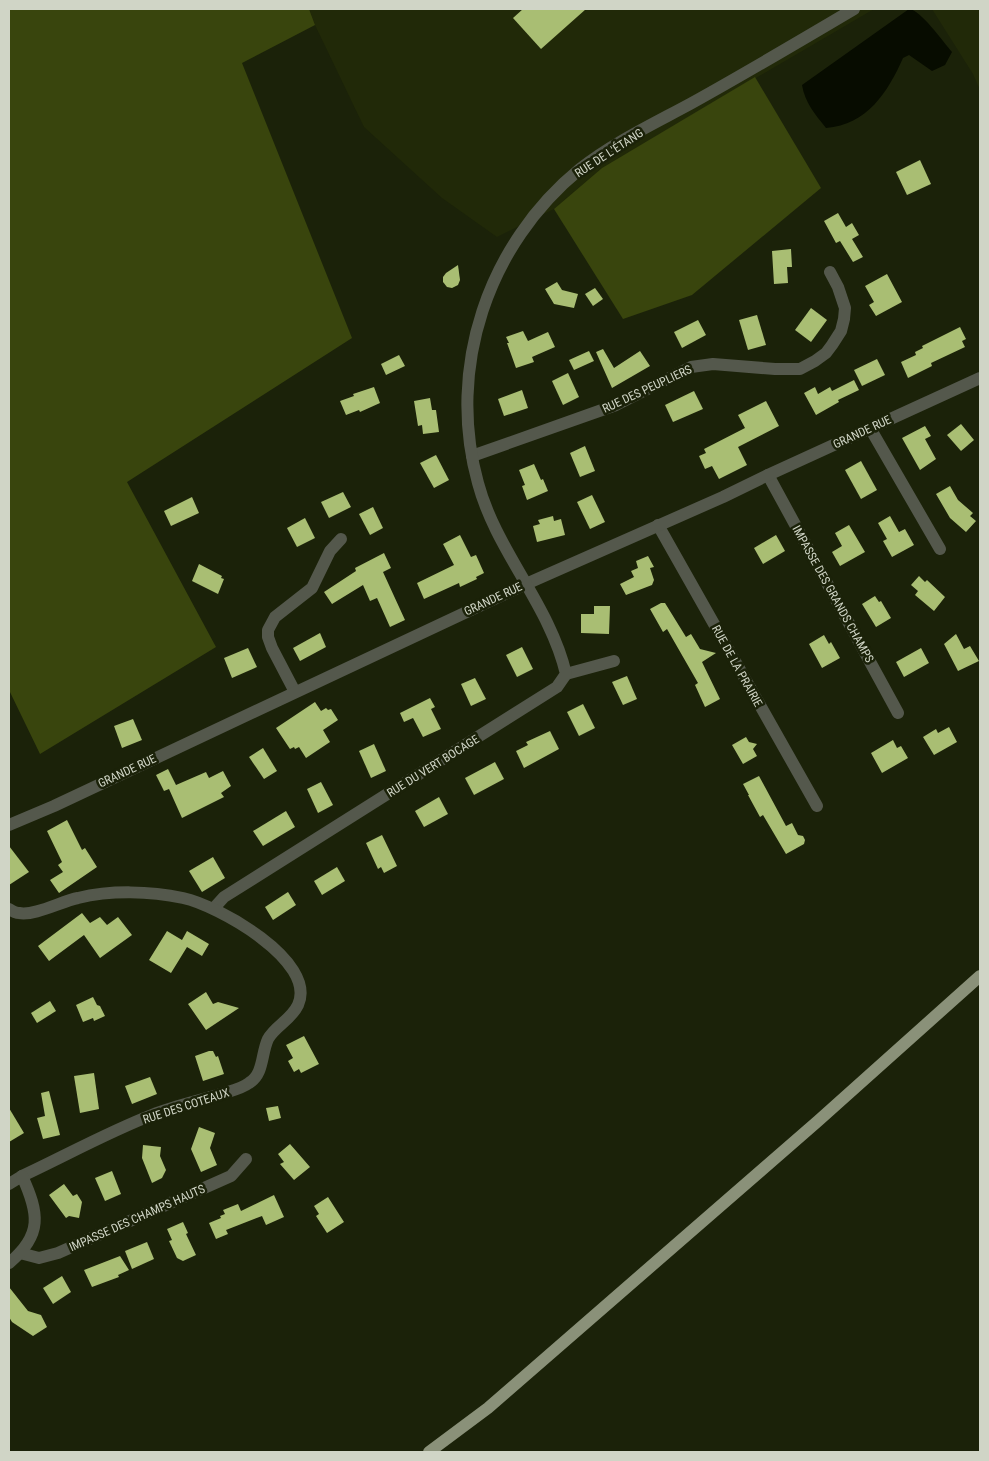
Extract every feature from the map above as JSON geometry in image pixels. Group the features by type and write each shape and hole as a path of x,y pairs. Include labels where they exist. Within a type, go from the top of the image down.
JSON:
{"main road":[{"path":"429,1452 488,1408 818,1121 980,976"}],"street":[{"name":"RUE DE L'ÉTANG","path":"526,584 513,564 487,512 472,456 467,428 467,380 476,331 493,282 518,236 556,190 581,168 614,146 762,64 854,9"},
{"name":"RUE DES PEUPLIERS","path":"472,456 616,405 692,367 713,364 800,369 815,362 832,345 841,331 844,318 845,308 838,287 830,272"},
{"name":"GRANDE RUE","path":"9,825 54,806 526,584 724,498 768,475 980,378"},
{"path":"870,428 940,549"},
{"name":"IMPASSE DES GRANDS CHAMPS","path":"768,475 898,713"},
{"name":"RUE DE LA PRAIRIE","path":"658,526 817,806"},
{"path":"295,692 272,648 268,637 268,630 275,618 312,588 330,551 341,539"},
{"path":"526,584 561,651 566,674 614,661"},
{"name":"RUE DU VERT BOCAGE","path":"214,908 224,897 557,687 566,674"},
{"path":"9,909 20,914 41,910 78,898 115,893 183,898 214,908"},
{"name":"RUE DES COTEAUX","path":"9,1184 22,1176 153,1114 231,1091 250,1083 259,1072 268,1039 287,1020 298,1004 300,986 296,974 287,961 266,942 214,908"},
{"name":"IMPASSE DES CHAMPS HAUTS","path":"20,1254 39,1258 58,1253 231,1176 246,1159"},
{"path":"9,1263 20,1254 32,1238 35,1216 32,1197 22,1176"}],"shaded area":[{"path":"9,9 309,9 315,25 242,63 352,338 127,482 216,647 40,754 9,690"},
{"path":"309,9 874,9 602,168 554,209 497,237 442,198 364,127"},
{"path":"909,9 914,10 925,20 952,52 945,65 932,71 909,55 903,58 890,83 874,105 853,121 840,126 826,128 808,103 802,85"},
{"path":"932,9 980,9 980,90 973,74"},
{"path":"755,77 821,188 692,295 623,319 554,209 602,168"}],"building":[{"path":"523,9 586,9 541,49 513,18"},
{"path":"920,160 931,184 907,195 896,172"},
{"path":"838,213 846,227 852,223 859,235 852,239 863,257 853,262 840,241 836,243 824,221"},
{"path":"791,249 792,267 787,267 788,283 774,284 772,251"},
{"path":"458,265 460,280 458,285 452,288 447,287 443,282 443,277"},
{"path":"887,274 902,302 876,316 869,305 874,302 865,286"},
{"path":"557,282 562,290 578,294 574,308 554,304 545,289"},
{"path":"595,288 603,299 593,306 585,294"},
{"path":"811,308 827,320 811,342 795,330"},
{"path":"757,315 766,345 748,350 739,320"},
{"path":"698,320 706,335 682,348 674,332"},
{"path":"960,327 966,339 962,341 965,347 931,363 932,366 908,378 901,362 916,355 915,352 923,348 922,346"},
{"path":"523,331 528,341 548,332 555,347 532,357 534,362 516,368 506,337"},
{"path":"603,349 614,368 640,351 650,366 612,388 596,352"},
{"path":"589,351 594,361 574,370 569,360"},
{"path":"399,355 405,366 386,375 381,364"},
{"path":"877,359 885,375 862,386 854,370"},
{"path":"568,373 579,397 563,405 552,381"},
{"path":"854,380 859,390 838,400 839,402 816,415 804,393 815,387 818,394 830,387 832,391"},
{"path":"374,387 380,403 360,412 359,410 346,415 340,401 354,396 353,394"},
{"path":"522,390 528,408 504,416 498,399"},
{"path":"694,391 703,409 673,422 665,405"},
{"path":"430,398 432,410 436,410 439,432 423,434 422,425 418,426 414,401"},
{"path":"766,401 779,426 738,447 747,465 719,479 712,466 705,469 699,456 706,453 704,449 745,428 738,415"},
{"path":"961,424 974,440 961,451 947,435"},
{"path":"925,426 931,436 925,439 936,459 920,470 902,438"},
{"path":"585,446 595,471 580,477 570,453"},
{"path":"436,455 449,480 434,488 420,463"},
{"path":"861,461 877,490 861,499 845,470"},
{"path":"534,464 548,491 527,500 522,486 525,485 519,470"},
{"path":"950,486 958,500 973,513 970,516 976,521 966,532 950,518 936,494"},
{"path":"343,492 351,507 329,518 321,502"},
{"path":"592,495 605,522 590,529 577,502"},
{"path":"192,497 199,513 171,526 164,511"},
{"path":"373,507 383,528 370,535 359,514"},
{"path":"553,516 554,521 561,519 565,535 537,542 533,526 540,524 538,520"},
{"path":"890,516 899,532 905,529 914,545 892,557 883,541 887,539 878,523"},
{"path":"305,518 315,538 297,547 287,528"},
{"path":"849,525 865,552 840,566 832,552 842,546 835,533"},
{"path":"460,535 471,557 476,555 484,573 476,577 477,579 460,587 459,583 424,599 417,583 454,565 443,544"},
{"path":"776,535 785,551 763,564 754,548"},
{"path":"384,553 391,568 383,572 405,620 390,627 377,598 370,601 363,585 332,604 324,592 356,571 355,568"},
{"path":"648,556 654,567 650,568 654,580 652,585 626,595 620,584 634,577 631,571 638,568 636,561"},
{"path":"199,564 222,576 221,578 224,579 218,594 192,581"},
{"path":"919,576 925,582 927,580 945,597 934,611 915,595 918,591 911,585"},
{"path":"875,596 879,602 881,601 891,618 876,627 862,604"},
{"path":"665,603 686,637 691,634 700,649 716,653 702,662 720,699 705,707 695,685 698,683 667,629 663,632 650,609"},
{"path":"594,606 610,606 609,634 581,633 581,614 594,614"},
{"path":"320,633 326,647 300,661 293,648"},
{"path":"956,634 964,649 970,646 979,661 958,671 944,644"},
{"path":"824,635 829,644 831,642 840,658 822,668 809,644"},
{"path":"522,647 533,669 517,677 506,655"},
{"path":"248,648 257,667 232,678 224,658"},
{"path":"921,648 929,663 904,677 896,662"},
{"path":"627,676 637,699 623,705 612,682"},
{"path":"475,678 486,699 471,706 461,684"},
{"path":"430,698 435,707 431,709 441,729 423,737 413,718 404,722 400,713"},
{"path":"315,702 321,711 326,708 328,710 331,709 338,720 323,730 330,742 306,758 299,747 290,749 276,728"},
{"path":"583,704 595,728 579,736 567,712"},
{"path":"133,719 142,740 122,748 114,726"},
{"path":"949,727 957,742 934,755 923,737 936,729 938,733"},
{"path":"550,731 559,749 524,768 516,751 528,745 526,742"},
{"path":"746,737 749,742 757,744 753,749 757,756 743,764 732,745"},
{"path":"893,740 897,748 901,746 908,758 882,773 871,753"},
{"path":"374,744 386,771 371,778 359,751"},
{"path":"263,748 277,771 264,779 249,757"},
{"path":"495,762 504,779 474,795 465,778"},
{"path":"168,769 176,785 206,772 209,778 223,771 231,786 221,793 224,797 182,818 169,789 164,791 156,775"},
{"path":"759,776 786,826 792,823 798,835 803,836 805,840 804,844 786,854 763,815 760,817 743,784"},
{"path":"321,782 333,805 318,813 307,789"},
{"path":"439,797 448,814 424,827 415,811"},
{"path":"286,811 295,827 263,846 253,831"},
{"path":"67,820 82,850 85,848 97,867 59,893 50,880 63,872 58,865 62,862 47,831"},
{"path":"382,835 397,866 384,873 381,867 378,869 366,843"},
{"path":"9,846 29,872 9,885"},
{"path":"213,857 225,878 202,892 189,871"},
{"path":"337,867 345,881 322,895 314,881"},
{"path":"288,892 296,905 273,920 265,907"},
{"path":"82,913 90,923 100,917 107,925 118,917 132,935 100,958 84,935 49,961 38,946"},
{"path":"167,931 182,940 187,931 209,944 202,956 187,947 171,973 149,960"},
{"path":"206,992 213,1004 218,1002 239,1008 206,1030 188,1004"},
{"path":"93,997 105,1016 94,1021 93,1018 83,1022 76,1005"},
{"path":"50,1001 56,1011 37,1023 31,1013"},
{"path":"304,1036 319,1064 301,1073 299,1069 294,1072 288,1061 293,1058 286,1045"},
{"path":"213,1051 216,1057 218,1056 224,1074 203,1081 195,1056"},
{"path":"94,1073 99,1109 80,1113 74,1076"},
{"path":"150,1077 157,1094 132,1104 125,1086"},
{"path":"49,1091 60,1135 43,1139 37,1118 45,1116 41,1093"},
{"path":"278,1106 281,1118 269,1121 266,1108"},
{"path":"9,1108 24,1133 9,1142"},
{"path":"199,1127 215,1133 210,1148 217,1165 201,1172 191,1149"},
{"path":"290,1144 310,1167 294,1180 280,1164 284,1162 278,1154"},
{"path":"143,1145 161,1147 160,1156 166,1170 162,1178 152,1183 142,1158"},
{"path":"112,1171 121,1194 105,1201 95,1178"},
{"path":"64,1184 73,1196 77,1194 82,1202 79,1218 69,1216 66,1218 49,1195"},
{"path":"274,1195 284,1217 266,1225 262,1216 226,1230 228,1234 216,1239 209,1223 221,1218 220,1216 225,1214 223,1210 238,1204 241,1211"},
{"path":"328,1197 344,1222 327,1233 316,1216 319,1214 314,1206"},
{"path":"183,1222 188,1233 186,1234 196,1255 183,1261 177,1258 169,1241 172,1240 167,1229"},
{"path":"147,1242 154,1259 132,1269 125,1251"},
{"path":"120,1256 129,1270 118,1275 119,1277 92,1287 84,1270"},
{"path":"62,1276 71,1292 53,1304 43,1288"},
{"path":"9,1287 28,1311 41,1315 47,1327 33,1336 12,1322 9,1317"}]}
